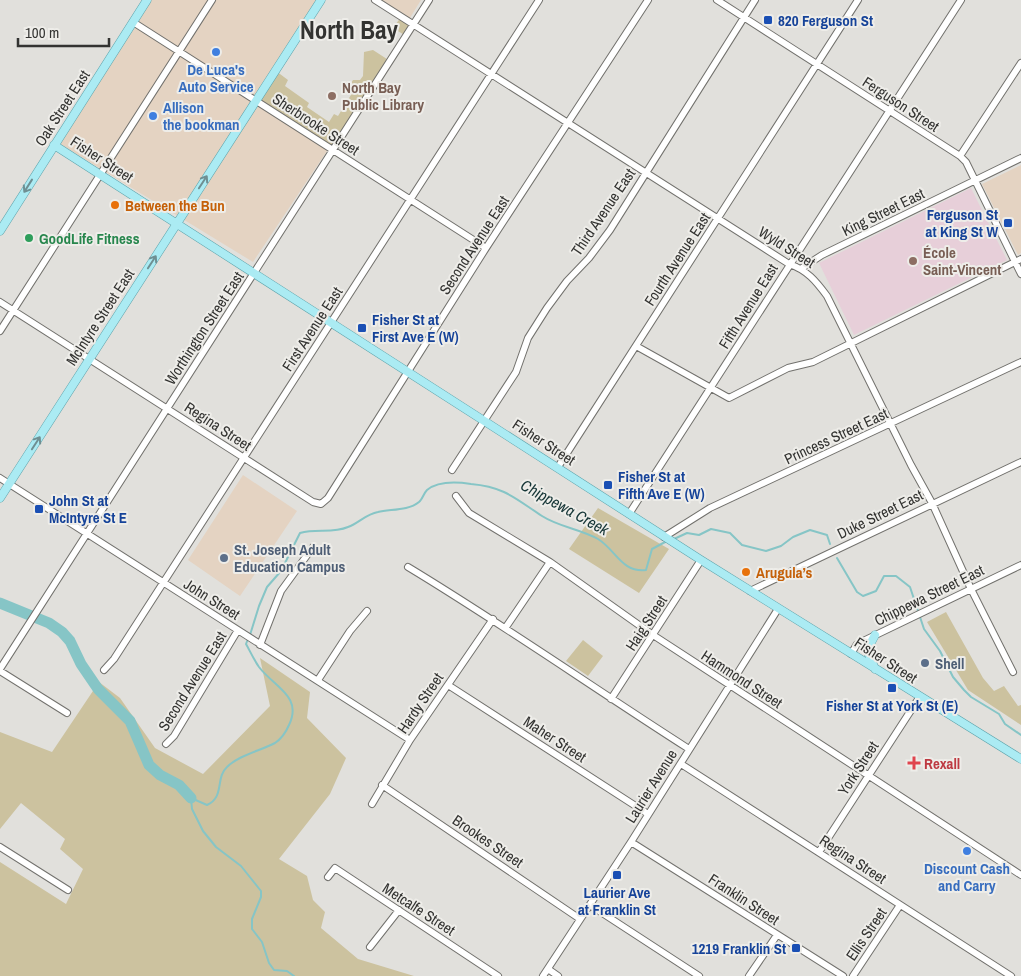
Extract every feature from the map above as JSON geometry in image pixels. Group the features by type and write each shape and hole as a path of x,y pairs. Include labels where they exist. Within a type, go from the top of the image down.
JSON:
{"main road":[{"name":"Oak Street East","path":"0,231 147,0"},
{"name":"McIntyre Street East","path":"0,498 321,0"},
{"name":"Fisher Street","path":"54,145 778,609 919,698 1021,759"},
{"path":"875,635 868,650 875,669"}],"street":[{"path":"0,331 212,0"},
{"name":"Wyld Street","path":"375,0 789,264 802,268 817,282 828,296 892,424 910,465 932,503 971,589 1013,672"},
{"name":"Worthington Street East","path":"0,670 430,0"},
{"name":"First Avenue East","path":"104,670 114,659 332,324 539,0"},
{"name":"Second Avenue East","path":"321,504 328,498 486,248 648,0"},
{"name":"Ferguson Street","path":"718,0 960,156 966,162 1018,261 1021,274"},
{"name":"Third Avenue East","path":"452,470 516,372 528,338 546,308 594,251 755,0"},
{"name":"Fourth Avenue East","path":"558,467 858,0"},
{"name":"Fifth Avenue East","path":"629,514 960,0"},
{"name":"Sherbrooke Street","path":"133,22 486,248"},
{"path":"960,156 1021,64"},
{"name":"King Street East","path":"802,268 822,255 1021,158"},
{"path":"636,346 729,398 788,368 813,362 1018,261"},
{"name":"Regina Street","path":"0,302 313,502 321,504"},
{"name":"Princess Street East","path":"667,538 710,508 1021,362"},
{"name":"Duke Street East","path":"750,591 1021,462"},
{"name":"John Street","path":"0,478 410,740"},
{"name":"Hammond Street","path":"456,496 469,513 550,562 653,636 867,777 1021,875"},
{"path":"260,645 281,591 313,547"},
{"name":"Haig Street","path":"611,699 701,560"},
{"path":"506,627 550,562"},
{"name":"Chippewa Street East","path":"851,654 857,644 1021,564"},
{"path":"408,567 506,627 611,699 689,749"},
{"name":"Laurier Avenue","path":"543,976 632,842 778,609"},
{"path":"318,680 350,631 367,611"},
{"name":"Hardy Street","path":"372,804 410,740 493,619"},
{"name":"Second Avenue East","path":"166,744 174,736 239,631"},
{"path":"0,670 67,713"},
{"name":"Maher Street","path":"448,685 648,814"},
{"name":"York Street","path":"819,852 919,698"},
{"name":"Regina Street","path":"681,764 1010,976"},
{"name":"Brookes Street","path":"382,785 580,919"},
{"name":"Franklin Street","path":"632,842 843,976"},
{"path":"0,847 68,890"},
{"name":"Metcalfe Street","path":"328,877 335,868 498,976"},
{"path":"590,905 699,976"},
{"name":"Ellis Street","path":"853,976 900,905"},
{"path":"370,947 399,910"},
{"path":"749,976 777,935"},
{"path":"548,969 558,976"}],"shaded area":[{"path":"150,0 321,0 257,100 329,148 253,262 60,144"},
{"path":"375,0 421,0 408,21"},
{"path":"401,17 414,25 406,36 393,28"},
{"path":"373,50 390,61 334,151 257,100 276,71 288,80 285,86 309,103 307,107 329,122 334,114 338,116 354,90 349,86 353,80 360,80 363,76 364,52"},
{"path":"1021,165 1021,253 1018,255 982,184"},
{"name":"École Saint-Vincent","path":"971,188 1007,260 854,335 819,263"},
{"path":"243,475 297,511 240,596 188,560"},
{"path":"598,508 669,549 639,593 569,549"},
{"path":"946,612 983,678 994,691 1004,686 1018,706 1021,705 1021,725 968,690 927,622"},
{"path":"583,640 603,656 588,676 566,661"},
{"path":"260,658 310,692 307,718 346,758 330,794 279,859 307,876 313,900 325,912 321,928 358,959 414,976 0,976 0,862 66,904 83,869 60,849 65,839 21,803 0,829 0,732 52,752 99,682 120,698 155,748 203,774 270,706"}],"waterway":[{"name":"Chippewa Creek","path":"250,635 267,587 281,571 300,533 342,529 374,513 410,507 420,501 427,490 437,485 466,483 502,491 549,520 598,539 625,564 638,570 646,570 652,549 667,541"},
{"name":"Chippewa Creek","path":"674,539 687,533 699,535 711,529 730,533 742,545 766,551 781,546 793,537 810,530 827,535 830,544"},
{"name":"Chippewa Creek","path":"837,558 857,592 863,596 876,591 884,576 896,576 910,587 924,629 940,651 953,677 971,697 999,714 1005,724 1021,735"},
{"name":"Chippewa Creek","path":"0,603 49,623 62,632 70,641 81,664 98,689 130,721 149,765 160,775 179,785 191,798"},
{"name":"Chippewa Creek","path":"191,798 207,805 213,802 218,792 223,771 244,756 275,743 289,725 292,715 290,699 259,667 246,644 248,639"},
{"path":"191,798 192,809 203,831 216,847 241,866 261,891 261,897 252,919 252,929 262,942 269,963 274,970 287,971 294,976"}],"place":[{"name":"820 Ferguson St","path":"768,20"},
{"name":"De Luca's Auto Service","path":"216,52"},
{"name":"North Bay Public Library","path":"332,96"},
{"name":"Allison the bookman","path":"153,116"},
{"name":"Between the Bun","path":"115,205"},
{"name":"Ferguson St at King St W","path":"1008,223"},
{"name":"GoodLife Fitness","path":"29,238"},
{"name":"École Saint-Vincent","path":"913,261"},
{"name":"Fisher St at First Ave E (W)","path":"362,328"},
{"name":"Fisher St at Fifth Ave E (W)","path":"608,485"},
{"name":"John St at McIntyre St E","path":"39,509"},
{"name":"St. Joseph Adult Education Campus","path":"224,558"},
{"name":"Arugula’s","path":"746,572"},
{"name":"Shell","path":"925,663"},
{"name":"Fisher St at York St (E)","path":"892,688"},
{"name":"Rexall","path":"914,763"},
{"name":"Discount Cash and Carry","path":"967,851"},
{"name":"Laurier Ave at Franklin St","path":"617,875"},
{"name":"1219 Franklin St","path":"796,948"}],"district":[{"name":"North Bay","path":"349,30"}]}
